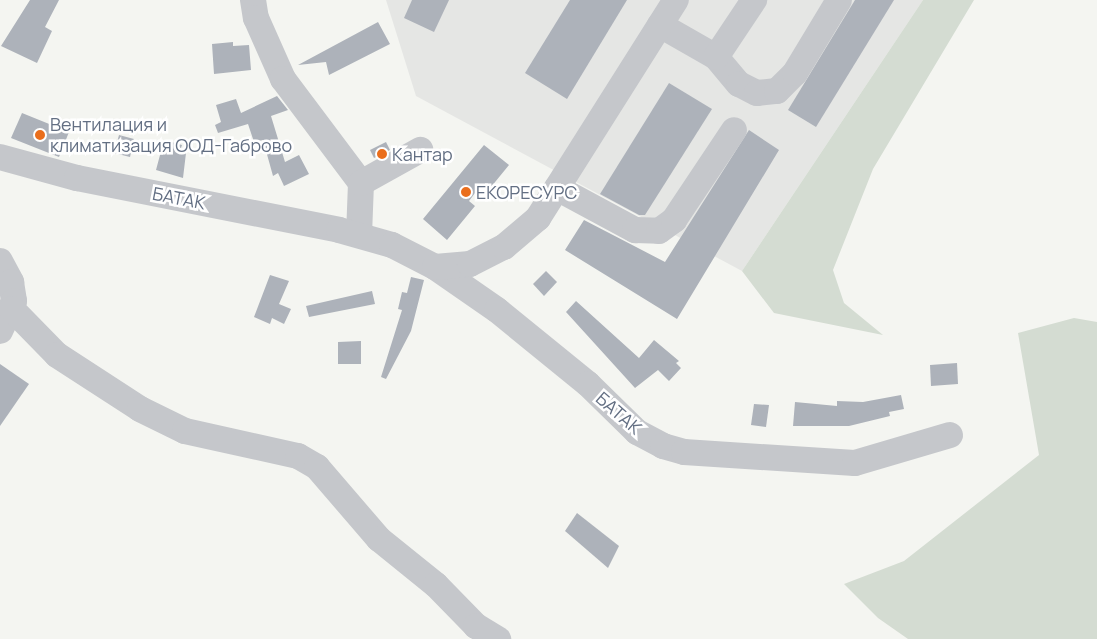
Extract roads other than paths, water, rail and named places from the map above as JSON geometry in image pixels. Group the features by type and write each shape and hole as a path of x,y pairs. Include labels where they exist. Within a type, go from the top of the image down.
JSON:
{"street":[{"path":"253,0 256,18 283,80 362,183 359,235"},
{"path":"435,267 470,264 504,247 538,218 676,0"},
{"path":"716,57 754,0"},
{"path":"660,25 716,57 739,84 757,93 777,91 795,74 839,0"},
{"path":"557,188 635,230 659,231 674,220 734,130"},
{"path":"362,183 420,150"},
{"name":"БАТАК","path":"0,156 77,178 359,235 392,245 435,267 544,348 637,432 663,446 684,452 855,463 950,435"},
{"path":"0,260 11,282 12,309 0,331"},
{"path":"12,309 57,354 140,409 185,431 298,456 317,467 378,539 436,585 476,626 498,639"}],"place":[{"name":"Вентилация и климатизация ООД-Габрово","path":"40,135"},
{"name":"Кантар","path":"382,154"},
{"name":"ЕКОРЕСУРС","path":"466,192"}]}
